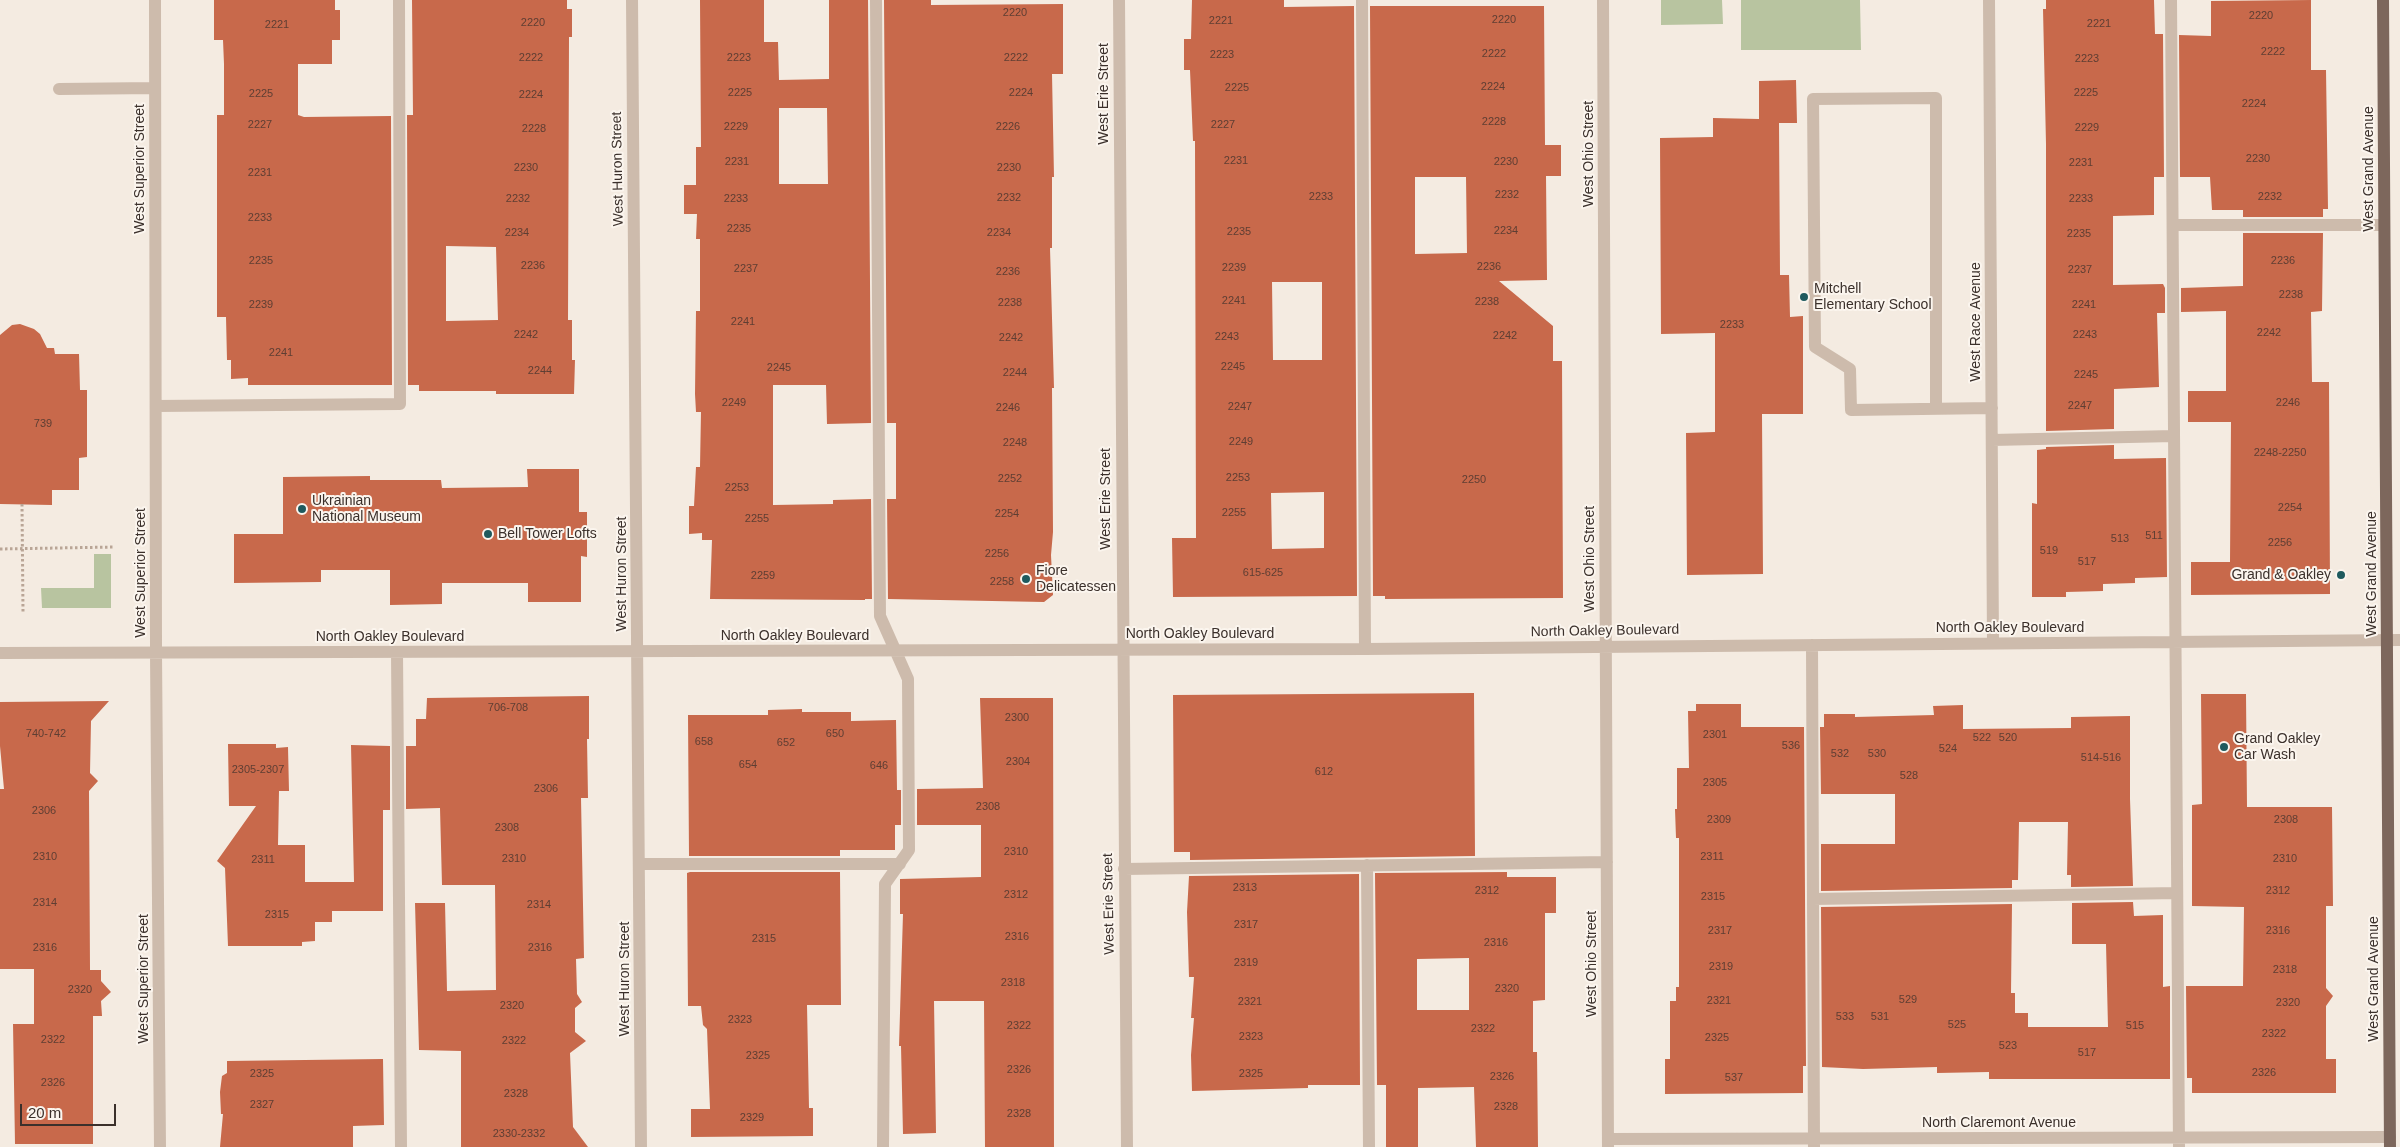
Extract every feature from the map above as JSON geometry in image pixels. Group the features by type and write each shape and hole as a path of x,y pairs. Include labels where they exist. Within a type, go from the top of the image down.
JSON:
{"main road":[{"name":"West Grand Avenue","path":"2383,0 2384,225 2394,640 2390,1142"}],"street":[{"name":"West Superior Street","path":"155,0 156,653 160,1147"},
{"path":"156,406 400,404 399,0"},
{"name":"West Huron Street","path":"632,0 641,1147"},
{"path":"876,0 880,616 908,679 909,850 885,884 883,1147"},
{"name":"West Erie Street","path":"1119,0 1126,1147"},
{"path":"1362,0 1365,649"},
{"name":"West Ohio Street","path":"1603,0 1608,1143"},
{"name":"West Race Avenue","path":"1989,0 1993,643"},
{"path":"2171,0 2179,1142"},
{"path":"59,89 155,88"},
{"path":"1936,408 1936,98 1813,99 1815,347 1850,369 1851,410 1992,408"},
{"path":"2173,225 2384,225"},
{"path":"1992,440 2174,436"},
{"name":"North Oakley Boulevard","path":"0,653 1365,649 2394,640"},
{"path":"1812,644 1814,1143"},
{"path":"397,652 400,1147"},
{"path":"1124,869 1607,862"},
{"path":"639,864 900,864"},
{"path":"1367,866 1369,1147"},
{"path":"1813,899 2177,893"},
{"name":"North Claremont Avenue","path":"1608,1143 2390,1142"}],"path":[{"path":"22,504 23,612"},
{"path":"0,549 115,547"}],"green space":[{"path":"1661,0 1722,0 1723,24 1661,25"},
{"path":"1741,0 1860,0 1861,50 1741,50"},
{"path":"94,554 111,554 111,608 42,608 41,588 94,588"}],"building":[{"path":"214,0 335,0 335,10 340,10 340,40 332,40 332,64 298,64 298,115 304,117 391,116 392,385 248,385 248,378 231,379 231,360 227,360 226,317 217,317 217,115 224,115 224,64 223,40 214,40"},
{"path":"412,0 567,0 567,9 572,9 572,37 569,37 568,320 572,320 572,360 575,360 574,394 496,394 496,391 419,391 419,385 408,385 407,115 413,115","holes":["446,246 496,247 498,320 446,321"]},
{"path":"700,0 764,0 764,42 778,42 779,80 829,79 829,0 868,0 871,423 827,424 826,385 773,385 773,505 833,504 833,500 871,499 872,599 710,599 712,540 702,540 702,533 689,534 689,506 694,506 696,467 700,467 701,412 696,412 695,394 696,311 700,311 700,239 696,239 697,214 684,214 684,185 696,185 696,147 701,147","holes":["779,108 827,108 828,184 779,184"]},
{"path":"884,0 931,0 931,5 1063,4 1063,74 1052,74 1054,177 1052,177 1052,248 1050,248 1054,388 1052,388 1053,532 1051,555 1053,595 1044,602 888,599 887,499 896,499 896,423 887,423"},
{"path":"1192,0 1284,0 1284,7 1354,6 1357,596 1173,597 1172,538 1196,538 1195,141 1193,141 1190,70 1184,70 1184,39 1191,39","holes":["1272,282 1322,282 1322,360 1273,360","1324,492 1324,548 1272,549 1271,493"]},
{"path":"2046,0 2154,0 2155,34 2163,34 2164,177 2154,177 2154,215 2113,216 2113,285 2163,284 2165,288 2165,313 2157,313 2159,387 2114,389 2114,429 2046,431 2046,144 2043,9 2046,9"},
{"path":"2311,0 2311,70 2326,70 2328,209 2323,209 2323,217 2243,217 2243,210 2212,210 2210,177 2180,177 2179,35 2211,36 2211,1"},
{"path":"1370,6 1544,6 1545,145 1561,145 1561,176 1546,176 1547,280 1499,281 1553,326 1553,361 1562,361 1563,598 1385,599 1385,596 1373,596","holes":["1415,177 1466,177 1467,253 1415,254"]},
{"path":"1796,80 1797,123 1779,123 1780,275 1789,275 1790,317 1803,316 1803,414 1762,414 1763,574 1687,575 1686,433 1715,432 1715,333 1661,334 1660,138 1713,137 1713,118 1759,119 1759,81"},
{"path":"2243,233 2323,233 2322,311 2311,312 2312,382 2329,382 2330,594 2191,595 2191,562 2230,562 2231,422 2188,422 2188,391 2226,391 2226,311 2181,312 2181,288 2243,286"},
{"path":"20,324 34,329 40,334 47,348 54,348 55,354 79,354 80,390 87,390 87,457 79,458 79,490 52,490 52,505 0,504 0,335 12,325"},
{"path":"2114,445 2114,459 2166,458 2167,577 2135,578 2135,583 2103,584 2103,591 2066,592 2066,597 2032,597 2032,503 2037,504 2037,450 2046,449 2046,447"},
{"name":"Bell Tower Lofts","path":"527,469 579,469 579,512 587,512 587,557 581,556 581,602 528,602 528,583 442,583 442,604 390,605 390,570 321,570 321,582 234,583 234,534 283,534 283,477 370,476 370,480 441,480 442,488 528,487"},
{"path":"1474,693 1475,856 1190,860 1190,852 1174,852 1173,695"},
{"path":"2201,694 2246,694 2247,807 2332,807 2333,906 2326,906 2326,988 2333,996 2326,1006 2326,1059 2336,1059 2336,1093 2192,1093 2192,1078 2187,1078 2186,986 2243,986 2244,907 2192,906 2192,805 2202,804"},
{"path":"589,696 589,739 587,739 588,798 581,798 584,958 576,959 577,994 582,1002 575,1008 575,1032 586,1041 570,1053 573,1127 588,1147 461,1147 461,1051 419,1050 415,903 445,903 447,991 496,990 495,885 442,885 440,808 406,809 406,746 416,746 416,719 426,719 427,698"},
{"path":"980,698 1053,698 1054,1147 985,1147 984,1001 934,1001 936,1133 903,1134 901,1046 899,1046 903,914 900,914 900,879 981,877 981,825 917,825 917,789 983,788"},
{"path":"109,701 91,721 90,773 98,781 89,791 90,970 101,970 101,981 111,992 101,1001 102,1016 93,1016 93,1144 15,1144 13,1024 34,1024 34,969 0,969 0,789 4,789 0,746 0,702"},
{"path":"1696,704 1741,704 1741,727 1804,727 1806,1066 1803,1066 1803,1093 1665,1094 1665,1059 1670,1059 1670,1001 1676,1001 1676,987 1679,987 1679,838 1676,838 1675,809 1677,809 1677,768 1689,768 1688,711 1696,711"},
{"path":"1963,705 1963,729 2071,728 2071,717 2130,716 2133,886 2071,887 2071,875 2067,875 2068,822 2019,822 2018,880 2012,880 2012,888 1821,891 1821,844 1895,844 1895,794 1821,794 1820,727 1824,727 1824,714 1855,714 1855,717 1934,715 1933,706"},
{"path":"802,709 802,712 851,712 851,721 896,720 897,790 901,790 901,825 895,825 895,850 840,850 840,856 689,856 688,715 768,715 768,710"},
{"path":"228,744 276,744 276,748 288,747 289,791 279,791 278,845 305,845 305,882 354,882 351,745 390,746 390,810 383,810 383,911 332,911 332,922 315,922 315,941 302,942 302,946 228,946 225,868 217,861 256,806 229,806"},
{"path":"840,872 841,1005 807,1005 809,1108 813,1108 813,1136 691,1137 691,1109 710,1109 707,1029 703,1025 701,1006 688,1006 687,873"},
{"path":"1507,872 1507,877 1556,877 1556,913 1545,913 1545,1000 1533,1001 1533,1052 1537,1052 1538,1147 1476,1147 1474,1087 1418,1088 1418,1147 1386,1147 1386,1085 1377,1085 1375,873","holes":["1469,958 1469,1010 1417,1010 1417,959"]},
{"path":"1359,874 1360,1085 1308,1085 1308,1088 1192,1091 1191,1055 1194,1018 1191,1018 1194,977 1189,977 1187,912 1189,876"},
{"path":"2133,902 2134,916 2163,915 2163,987 2170,986 2170,1079 1989,1079 1989,1072 1937,1073 1937,1067 1863,1069 1822,1067 1821,907 2012,904 2011,993 2015,993 2015,1013 2028,1013 2028,1027 2108,1027 2106,944 2072,944 2072,903"},
{"path":"383,1059 384,1125 353,1126 353,1147 220,1147 223,1114 221,1114 220,1092 222,1076 227,1073 227,1061"}],"place":[{"name":"Mitchell Elementary School","path":"1804,297"},
{"name":"Ukrainian National Museum","path":"302,509"},
{"name":"Bell Tower Lofts","path":"488,534"},
{"name":"Grand & Oakley","path":"2341,575"},
{"name":"Fiore Delicatessen","path":"1026,579"},
{"name":"Grand Oakley Car Wash","path":"2224,747"}]}
